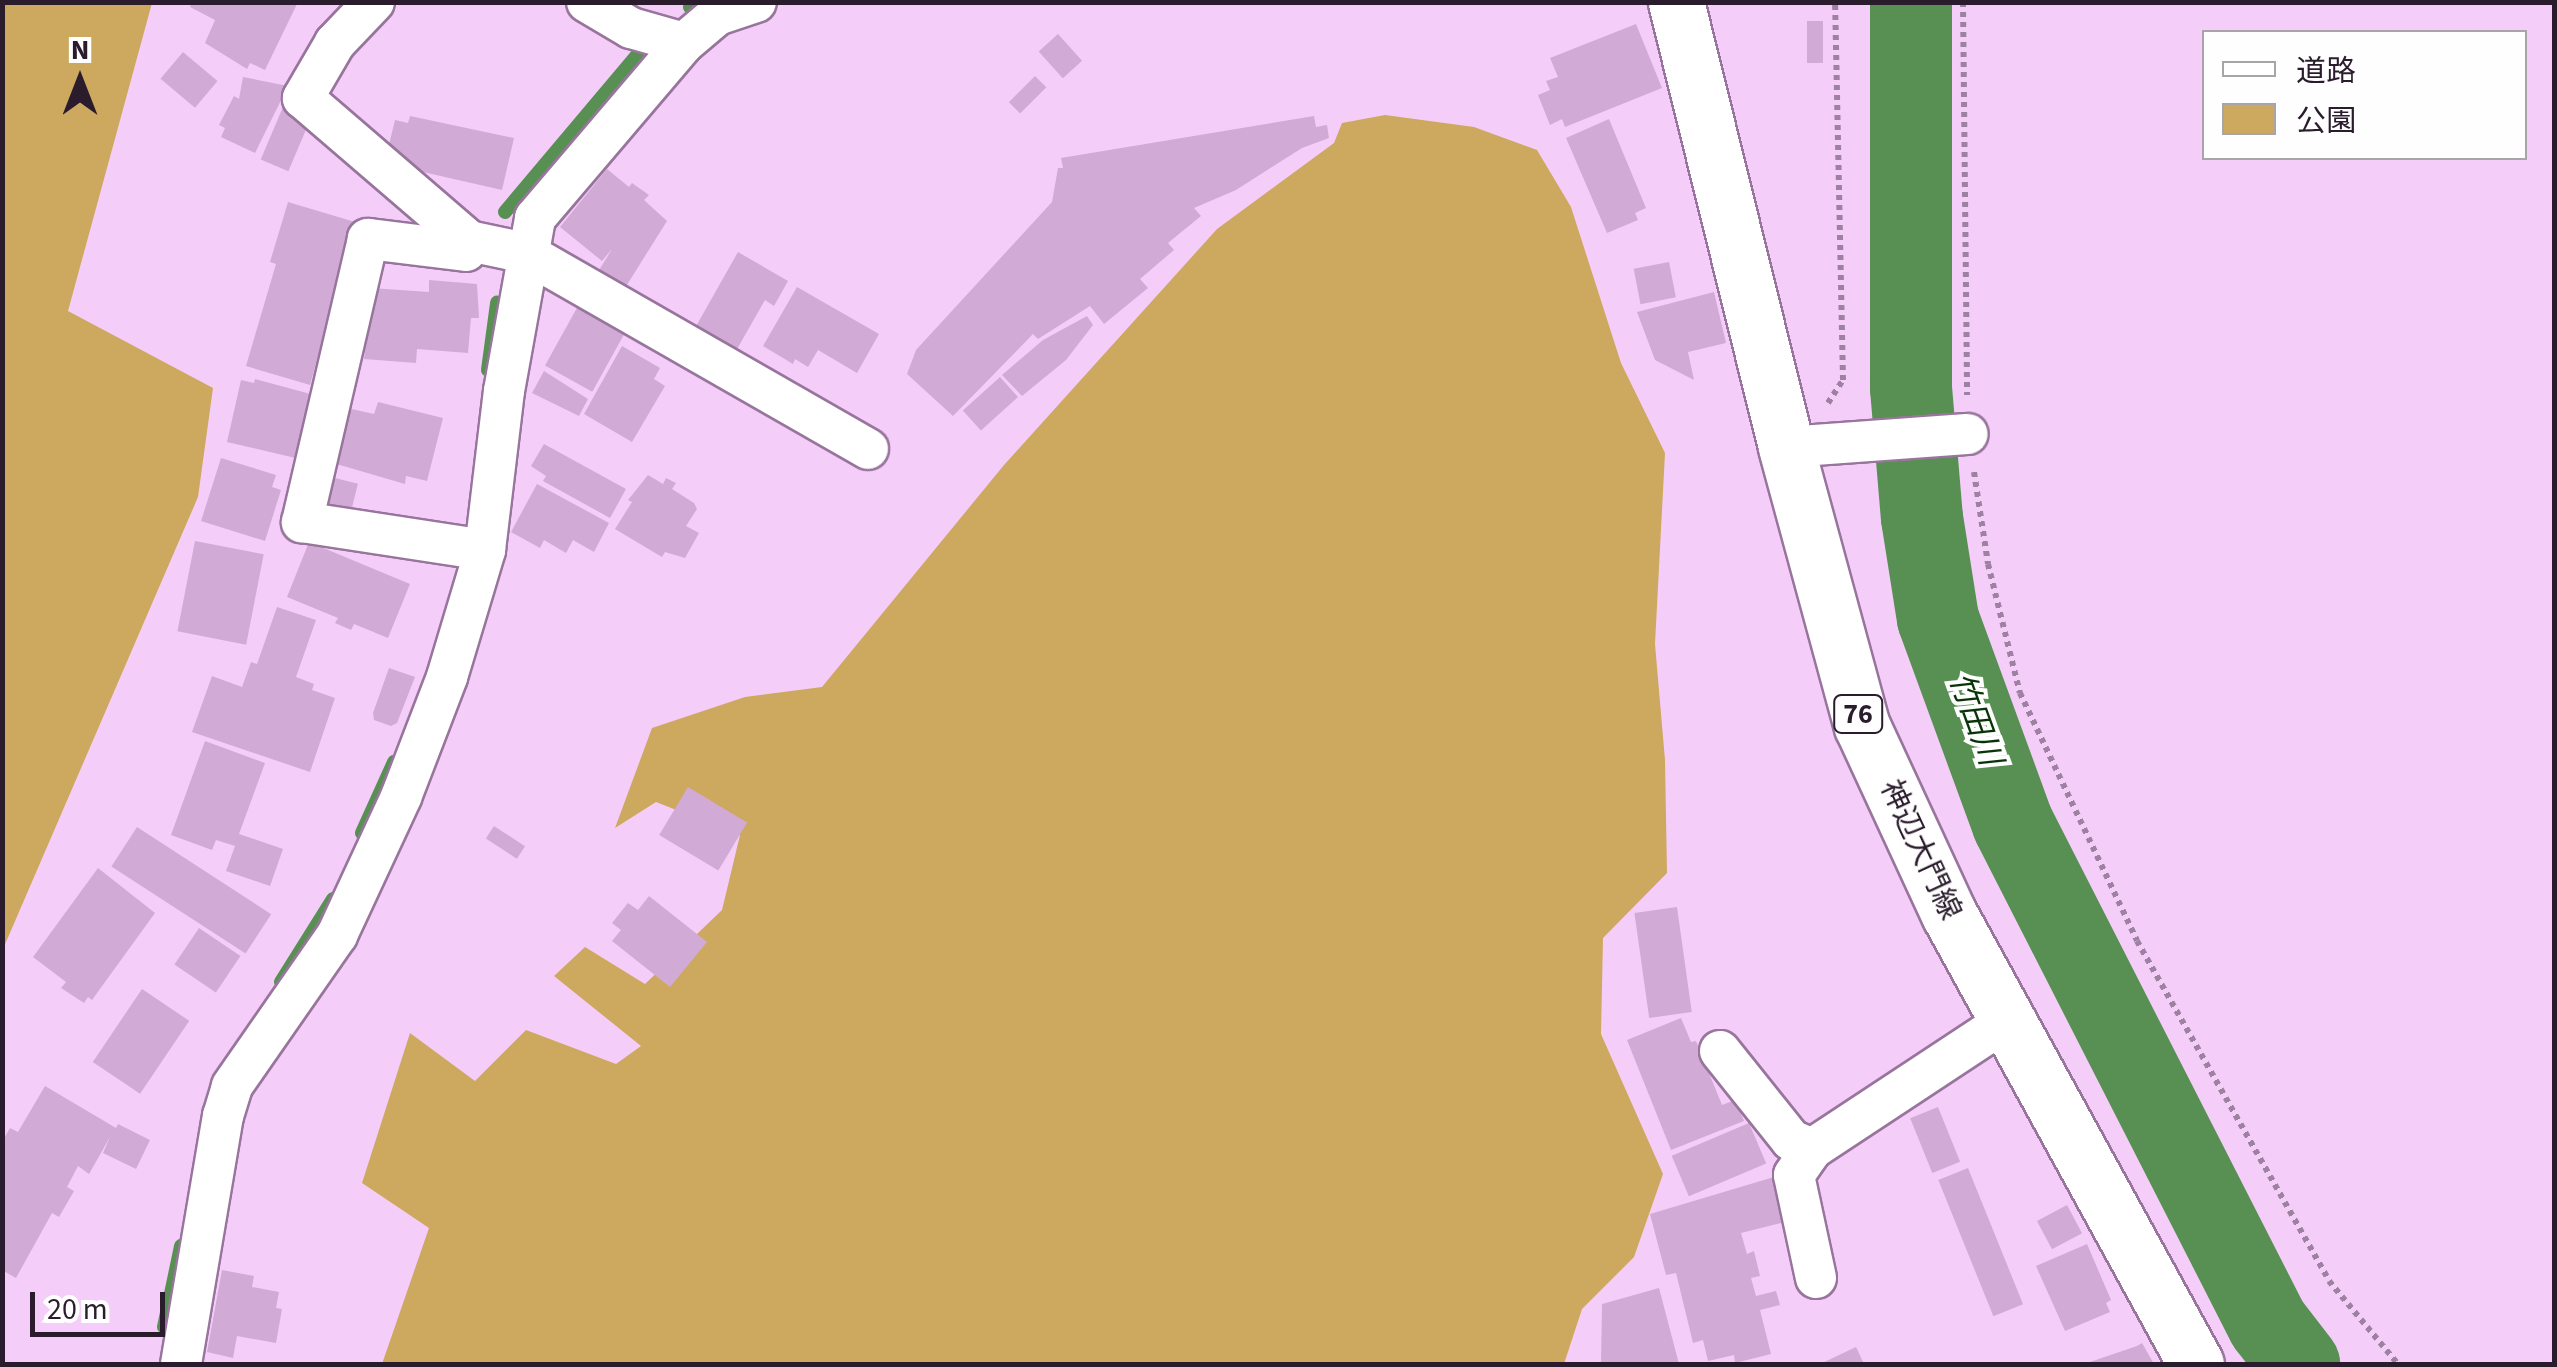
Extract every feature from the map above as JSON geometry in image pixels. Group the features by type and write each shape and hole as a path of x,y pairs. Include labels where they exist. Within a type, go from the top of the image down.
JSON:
{"main road":[{"name":"神辺大門線","path":"1676,2 1786,448 1862,726 1949,914 2196,1364"}],"street":[{"path":"374,2 335,42 303,98 470,241 526,253 868,449"},
{"path":"587,2 631,28 684,43"},
{"path":"181,1364 223,1116 232,1086 337,934 402,796 447,678 485,550 526,253 535,218 684,43 717,16 756,2"},
{"path":"470,241 466,252 368,240 302,522 485,550"},
{"path":"1786,448 1959,435"},
{"path":"1816,1278 1794,1175 1812,1149 2006,1021"},
{"path":"1720,1051 1791,1140 1812,1149"}],"path":[{"path":"1786,448 1820,414 1844,380 1835,2"},
{"path":"1963,2 1959,435 2020,692 2137,942 2329,1282 2398,1364"}],"green space":[{"path":"3,2 152,3 68,311 213,388 198,497 3,949"},
{"path":"1385,115 1474,127 1537,150 1571,207 1621,363 1665,453 1655,644 1665,760 1667,873 1603,938 1601,1034 1663,1174 1634,1257 1582,1309 1564,1364 382,1364 429,1228 362,1183 410,1033 475,1081 526,1030 616,1064 641,1046 554,976 585,947 645,984 722,910 740,835 656,802 615,828 652,728 745,697 822,687 1004,465 1217,229 1334,143 1342,123"}],"building":[{"path":"192,2 298,2 265,70 250,63 247,69 205,43 215,20 190,7"},
{"path":"1807,21 1823,21 1823,63 1807,63"},
{"path":"1636,24 1662,88 1565,127 1562,119 1550,125 1538,95 1550,90 1546,81 1558,77 1550,58"},
{"path":"1058,34 1082,61 1063,78 1039,51"},
{"path":"183,52 217,81 195,108 161,79"},
{"path":"1035,76 1046,87 1020,113 1009,102"},
{"path":"243,77 288,86 255,153 221,137 225,128 219,125 234,96 239,99"},
{"path":"283,107 311,119 288,171 261,159"},
{"path":"410,116 514,138 502,190 401,167 403,157 387,153 395,120 408,123"},
{"path":"1314,116 1316,127 1327,125 1329,138 1302,148 1236,190 1194,208 1201,216 1168,243 1174,250 1140,279 1148,288 1104,324 1090,306 1038,339 1033,334 953,416 907,374 916,350 1052,202 1058,168 1063,168 1061,158"},
{"path":"1609,119 1646,208 1635,213 1638,220 1607,233 1566,138"},
{"path":"607,169 629,187 632,183 649,195 644,200 667,221 625,288 598,272 612,249 602,261 560,227"},
{"path":"288,202 355,222 310,385 246,366 276,264 270,262"},
{"path":"738,252 788,281 774,306 765,300 736,351 695,328"},
{"path":"1669,262 1676,297 1641,304 1634,269"},
{"path":"429,280 477,284 479,318 471,318 468,353 417,349 416,363 364,359 365,350 356,349 371,288 429,292"},
{"path":"797,287 879,334 857,373 818,350 808,367 795,359 793,364 763,346"},
{"path":"1714,292 1726,343 1688,352 1694,380 1655,360 1637,312"},
{"path":"578,306 625,332 592,392 545,365"},
{"path":"1087,316 1093,325 1066,360 1022,396 1002,375 1043,340"},
{"path":"622,346 660,368 654,379 665,386 632,442 584,414"},
{"path":"544,371 588,399 579,416 532,393"},
{"path":"1000,377 1018,397 981,431 963,410"},
{"path":"255,379 318,396 304,460 227,442 241,380 254,383"},
{"path":"378,402 443,418 427,481 406,476 405,484 333,463 347,408 374,414"},
{"path":"544,444 626,489 610,518 543,481 546,476 531,466"},
{"path":"221,458 276,475 272,487 281,490 265,541 201,521"},
{"path":"323,475 358,484 350,515 315,506"},
{"path":"648,475 663,484 666,478 676,483 672,489 697,509 686,526 699,533 685,558 665,552 662,557 615,529 632,502 628,500"},
{"path":"537,484 609,523 594,552 573,540 566,553 544,540 540,548 511,532"},
{"path":"195,541 264,554 246,645 177,631"},
{"path":"309,542 410,584 388,638 354,624 351,630 335,623 338,618 287,597"},
{"path":"277,607 316,620 296,677 314,684 312,690 335,698 310,772 192,732 212,676 242,687 251,662 257,664"},
{"path":"389,668 415,677 397,723 391,726 374,720 373,713"},
{"path":"205,741 265,763 239,834 283,849 270,886 226,871 235,846 216,840 212,850 171,835"},
{"path":"688,787 747,823 718,871 659,835"},
{"path":"494,826 525,846 517,859 486,839"},
{"path":"137,827 271,914 246,954 111,866"},
{"path":"98,868 155,913 92,1000 88,997 84,1003 61,988 66,982 33,957"},
{"path":"649,896 707,942 670,987 612,941 621,930 612,923 628,903 638,910"},
{"path":"1677,907 1692,1012 1649,1018 1634,913"},
{"path":"199,928 240,956 216,992 174,964"},
{"path":"142,989 189,1021 140,1094 93,1062"},
{"path":"1681,1018 1691,1042 1696,1041 1722,1105 1735,1100 1744,1121 1671,1150 1627,1040"},
{"path":"45,1086 116,1128 118,1124 150,1140 136,1169 103,1153 110,1137 89,1174 78,1166 67,1187 74,1191 59,1217 52,1213 16,1278 2,1270 2,1142 10,1128 18,1132"},
{"path":"1938,1107 1960,1162 1932,1173 1910,1118"},
{"path":"1749,1123 1766,1164 1689,1196 1672,1156"},
{"path":"1968,1168 2023,1304 1993,1316 1938,1180"},
{"path":"1774,1177 1785,1222 1741,1233 1747,1254 1754,1251 1760,1276 1751,1278 1756,1296 1776,1291 1780,1305 1760,1310 1771,1354 1735,1363 1734,1355 1708,1361 1703,1340 1693,1343 1676,1273 1666,1275 1650,1214"},
{"path":"2067,1205 2082,1233 2052,1249 2037,1221"},
{"path":"2087,1244 2111,1300 2106,1303 2110,1312 2065,1331 2036,1266"},
{"path":"222,1270 254,1276 252,1287 279,1292 276,1308 282,1309 276,1343 237,1336 233,1358 207,1352"},
{"path":"1659,1288 1679,1364 1601,1364 1602,1304"},
{"path":"2142,1343 2154,1364 2084,1364 2137,1346"},
{"path":"1856,1347 1864,1364 1820,1364"}],"waterway":[{"path":"690,7 692,2"},
{"name":"竹田川","path":"1911,2 1911,388 1922,518 1938,619 2013,824 2268,1324 2299,1364"},
{"path":"505,212 637,55"},
{"path":"488,370 497,303"},
{"path":"362,833 394,762"},
{"path":"281,982 333,899"},
{"path":"164,1327 181,1246"}]}
